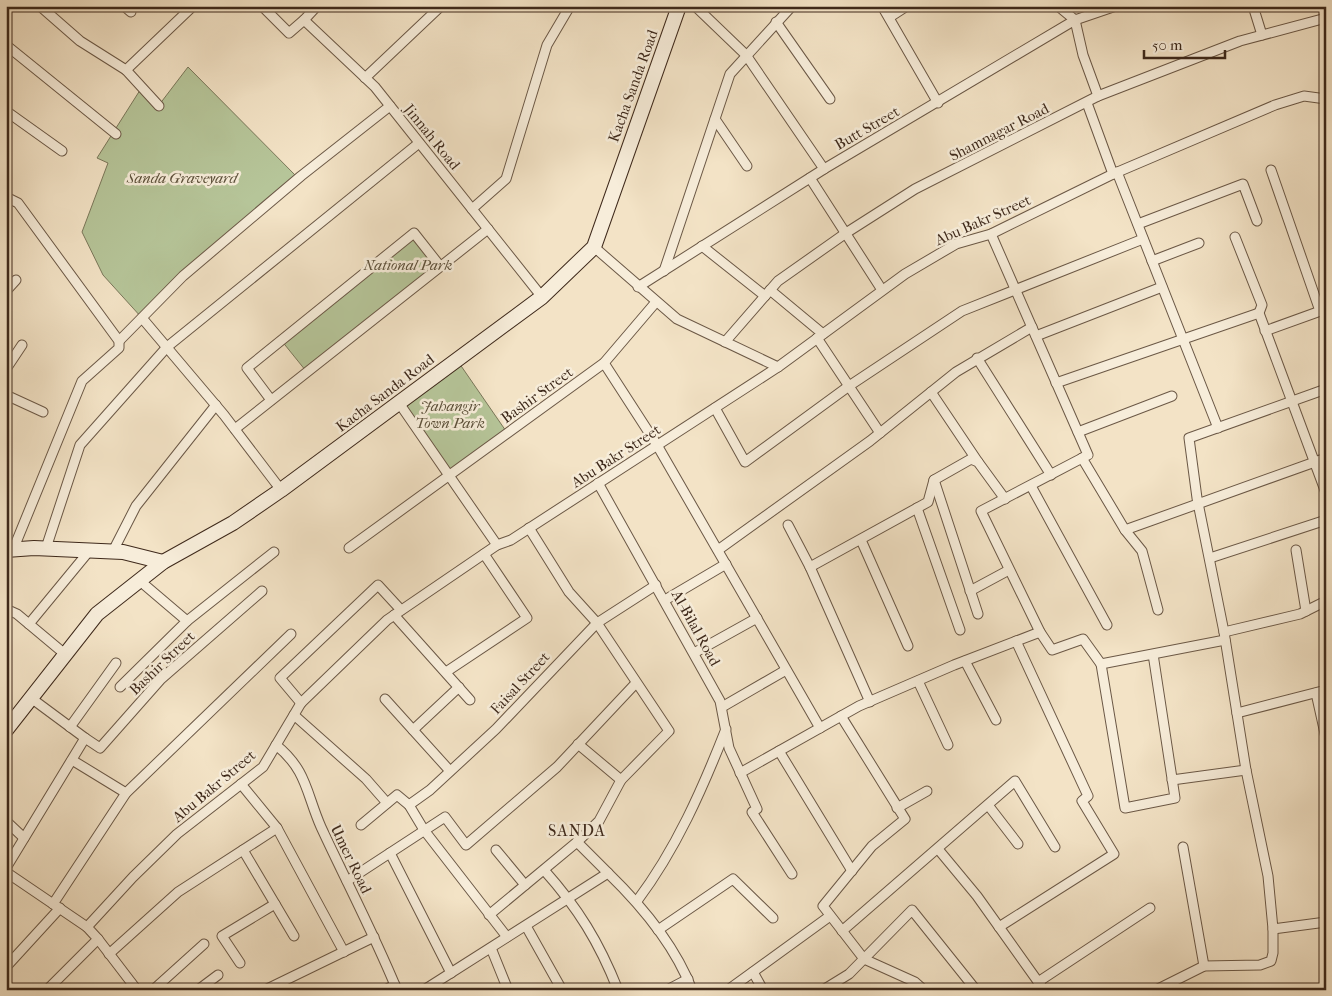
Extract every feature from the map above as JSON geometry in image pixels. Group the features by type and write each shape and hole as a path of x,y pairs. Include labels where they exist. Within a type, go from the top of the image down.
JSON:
{"main road":[{"name":"Kacha Sanda Road","path":"6,730 97,614 164,562 233,523 399,403 542,297 594,247 679,6"},
{"path":"10,550 46,548 112,551 164,562"}],"street":[{"path":"40,6 80,40 126,70 159,106"},
{"path":"126,70 193,6"},
{"path":"262,6 289,33 317,6"},
{"path":"365,78 441,6"},
{"path":"472,209 506,179 547,45 570,6"},
{"path":"695,6 746,55 824,170"},
{"path":"664,271 730,74 792,6"},
{"path":"882,6 938,103"},
{"path":"890,17 907,6"},
{"path":"1058,6 1075,20 1083,55 1098,96"},
{"name":"Butt Street","path":"638,287 810,178 1075,20 1116,6"},
{"path":"1253,6 1262,35"},
{"name":"Shamnagar Road","path":"725,342 778,282 846,233 915,189 1088,103 1098,96 1240,41 1326,18"},
{"name":"Jinnah Road","path":"304,20 365,78 390,106 542,297"},
{"path":"776,22 830,99"},
{"path":"8,49 116,134"},
{"name":"Abu Bakr Street","path":"87,927 133,877 177,834 263,767 301,703 398,612 497,545 511,540 778,367 905,274 956,244 991,234 1115,173 1275,105 1304,96 1326,100"},
{"path":"1088,103 1218,428"},
{"path":"119,341 183,276 301,176 390,106"},
{"path":"6,111 62,152"},
{"path":"715,119 747,166"},
{"path":"46,548 80,445 167,347 419,143"},
{"path":"1266,331 1323,310 1271,170"},
{"path":"810,178 882,290"},
{"path":"1138,224 1244,184 1257,220"},
{"path":"6,197 18,203 119,341 119,348 82,381 10,550"},
{"path":"234,429 488,229"},
{"path":"271,400 247,368 414,233 440,266"},
{"path":"991,234 1088,455 981,512 1040,632 1052,650 1083,639 1100,664 1125,808 1175,798 1153,654"},
{"path":"1235,237 1262,306 1259,313 1326,493"},
{"path":"715,408 745,462 849,386 962,311 1015,288 1143,239"},
{"path":"1152,261 1199,243"},
{"path":"702,246 768,293 820,336 849,386 880,433"},
{"path":"594,247 677,319 778,367"},
{"path":"6,291 16,280"},
{"path":"1036,336 1162,287"},
{"name":"Bashir Street","path":"349,548 448,474 501,439 604,363 656,302"},
{"path":"1056,383 1259,313"},
{"path":"142,318 216,405 281,490"},
{"path":"718,550 880,433 931,392 978,358 1032,327"},
{"path":"6,369 22,345"},
{"path":"978,358 1051,475"},
{"path":"604,363 657,445 820,728"},
{"path":"1156,990 1204,966 1260,965 1271,961 1273,953 1273,929 1268,876 1246,770 1224,636 1198,502 1189,438 1326,389"},
{"path":"931,392 1005,499"},
{"path":"6,395 43,412"},
{"path":"1078,432 1172,396"},
{"path":"399,403 497,545"},
{"path":"112,551 136,506 216,405"},
{"path":"1082,458 1125,530 1142,551 1158,610"},
{"path":"1125,530 1198,502 1326,458"},
{"path":"810,567 928,502 934,480 971,459 978,462"},
{"path":"934,480 978,614"},
{"name":"Al-Bilal Road","path":"598,483 665,600 722,707 729,748 757,808 752,812 792,874"},
{"path":"1031,486 1107,625"},
{"path":"917,508 960,630"},
{"path":"1210,558 1326,520"},
{"path":"788,525 810,567 870,702"},
{"path":"489,915 577,842 598,821 621,780 669,731 597,623 570,592 529,528"},
{"path":"861,540 908,646"},
{"path":"29,624 90,550"},
{"path":"1296,550 1306,610"},
{"path":"120,687 187,622 274,552"},
{"path":"446,672 527,618 484,554"},
{"path":"665,600 726,564"},
{"path":"970,591 1009,570"},
{"path":"140,581 187,622"},
{"path":"301,703 280,678 378,585 470,700"},
{"name":"Faisal Street","path":"409,805 450,771 527,697 597,623 656,585"},
{"name":"Bashir Street","path":"85,738 100,748 161,679 262,592"},
{"path":"1100,664 1153,654 1224,636 1306,610 1326,601"},
{"path":"6,609 29,624 66,655"},
{"path":"694,653 757,618"},
{"path":"740,773 870,702 965,661 1040,632"},
{"path":"6,967 56,906 126,793 292,634"},
{"path":"999,927 1114,854 1082,801 1088,796 1016,641"},
{"path":"965,661 996,720"},
{"path":"70,727 116,663"},
{"path":"722,707 786,670"},
{"path":"918,681 948,745"},
{"path":"347,880 445,817 466,845 557,767 636,683"},
{"path":"413,730 458,687"},
{"path":"1237,713 1321,691 1326,738"},
{"path":"6,868 85,738 31,698"},
{"path":"385,699 450,771"},
{"path":"294,715 366,779 387,803"},
{"path":"842,716 905,819 872,846 822,906 864,959 915,982 924,990"},
{"path":"637,901 658,874 678,836 704,783 726,728"},
{"path":"578,744 621,780"},
{"name":"Umer Road","path":"276,745 292,757 309,790 320,824 396,988"},
{"path":"779,751 852,871"},
{"path":"72,760 126,793"},
{"path":"1172,780 1246,770"},
{"path":"842,931 1015,781 1055,847"},
{"path":"241,784 277,828 344,952"},
{"path":"898,808 927,791"},
{"path":"361,824 397,795 409,805 424,830 507,938"},
{"path":"988,805 1018,844"},
{"path":"6,821 24,838"},
{"path":"109,954 178,892 277,828"},
{"path":"577,842 637,901 688,978 692,990"},
{"path":"1183,847 1204,966"},
{"path":"938,849 977,896 1044,990"},
{"path":"242,850 294,936"},
{"path":"496,850 525,885"},
{"path":"390,852 451,973"},
{"path":"544,870 569,899 602,950 618,990"},
{"path":"6,872 87,927 98,939 132,988"},
{"path":"424,990 608,873"},
{"path":"658,930 733,879 773,918"},
{"path":"240,963 222,936 275,904"},
{"path":"1038,982 1150,908"},
{"path":"823,990 849,974 912,910 976,990"},
{"path":"728,990 830,916"},
{"path":"1273,929 1326,922"},
{"path":"526,926 562,990"},
{"path":"265,990 374,937"},
{"path":"47,990 98,939"},
{"path":"153,990 204,944"},
{"path":"491,948 508,990"},
{"path":"753,972 763,990"},
{"path":"198,990 218,975"},
{"path":"667,990 688,978"},
{"path":"385,990 396,988"}],"green space":[{"name":"Sanda Graveyard","path":"188,67 298,178 142,318 103,275 82,232 108,163 97,158 142,87 159,105"},
{"name":"National Park","path":"414,233 440,266 306,371 281,340"},
{"name":"Jahangir Town Park","path":"457,360 508,434 448,474 399,403"}],"district":[{"name":"SANDA","path":"577,830"}]}
